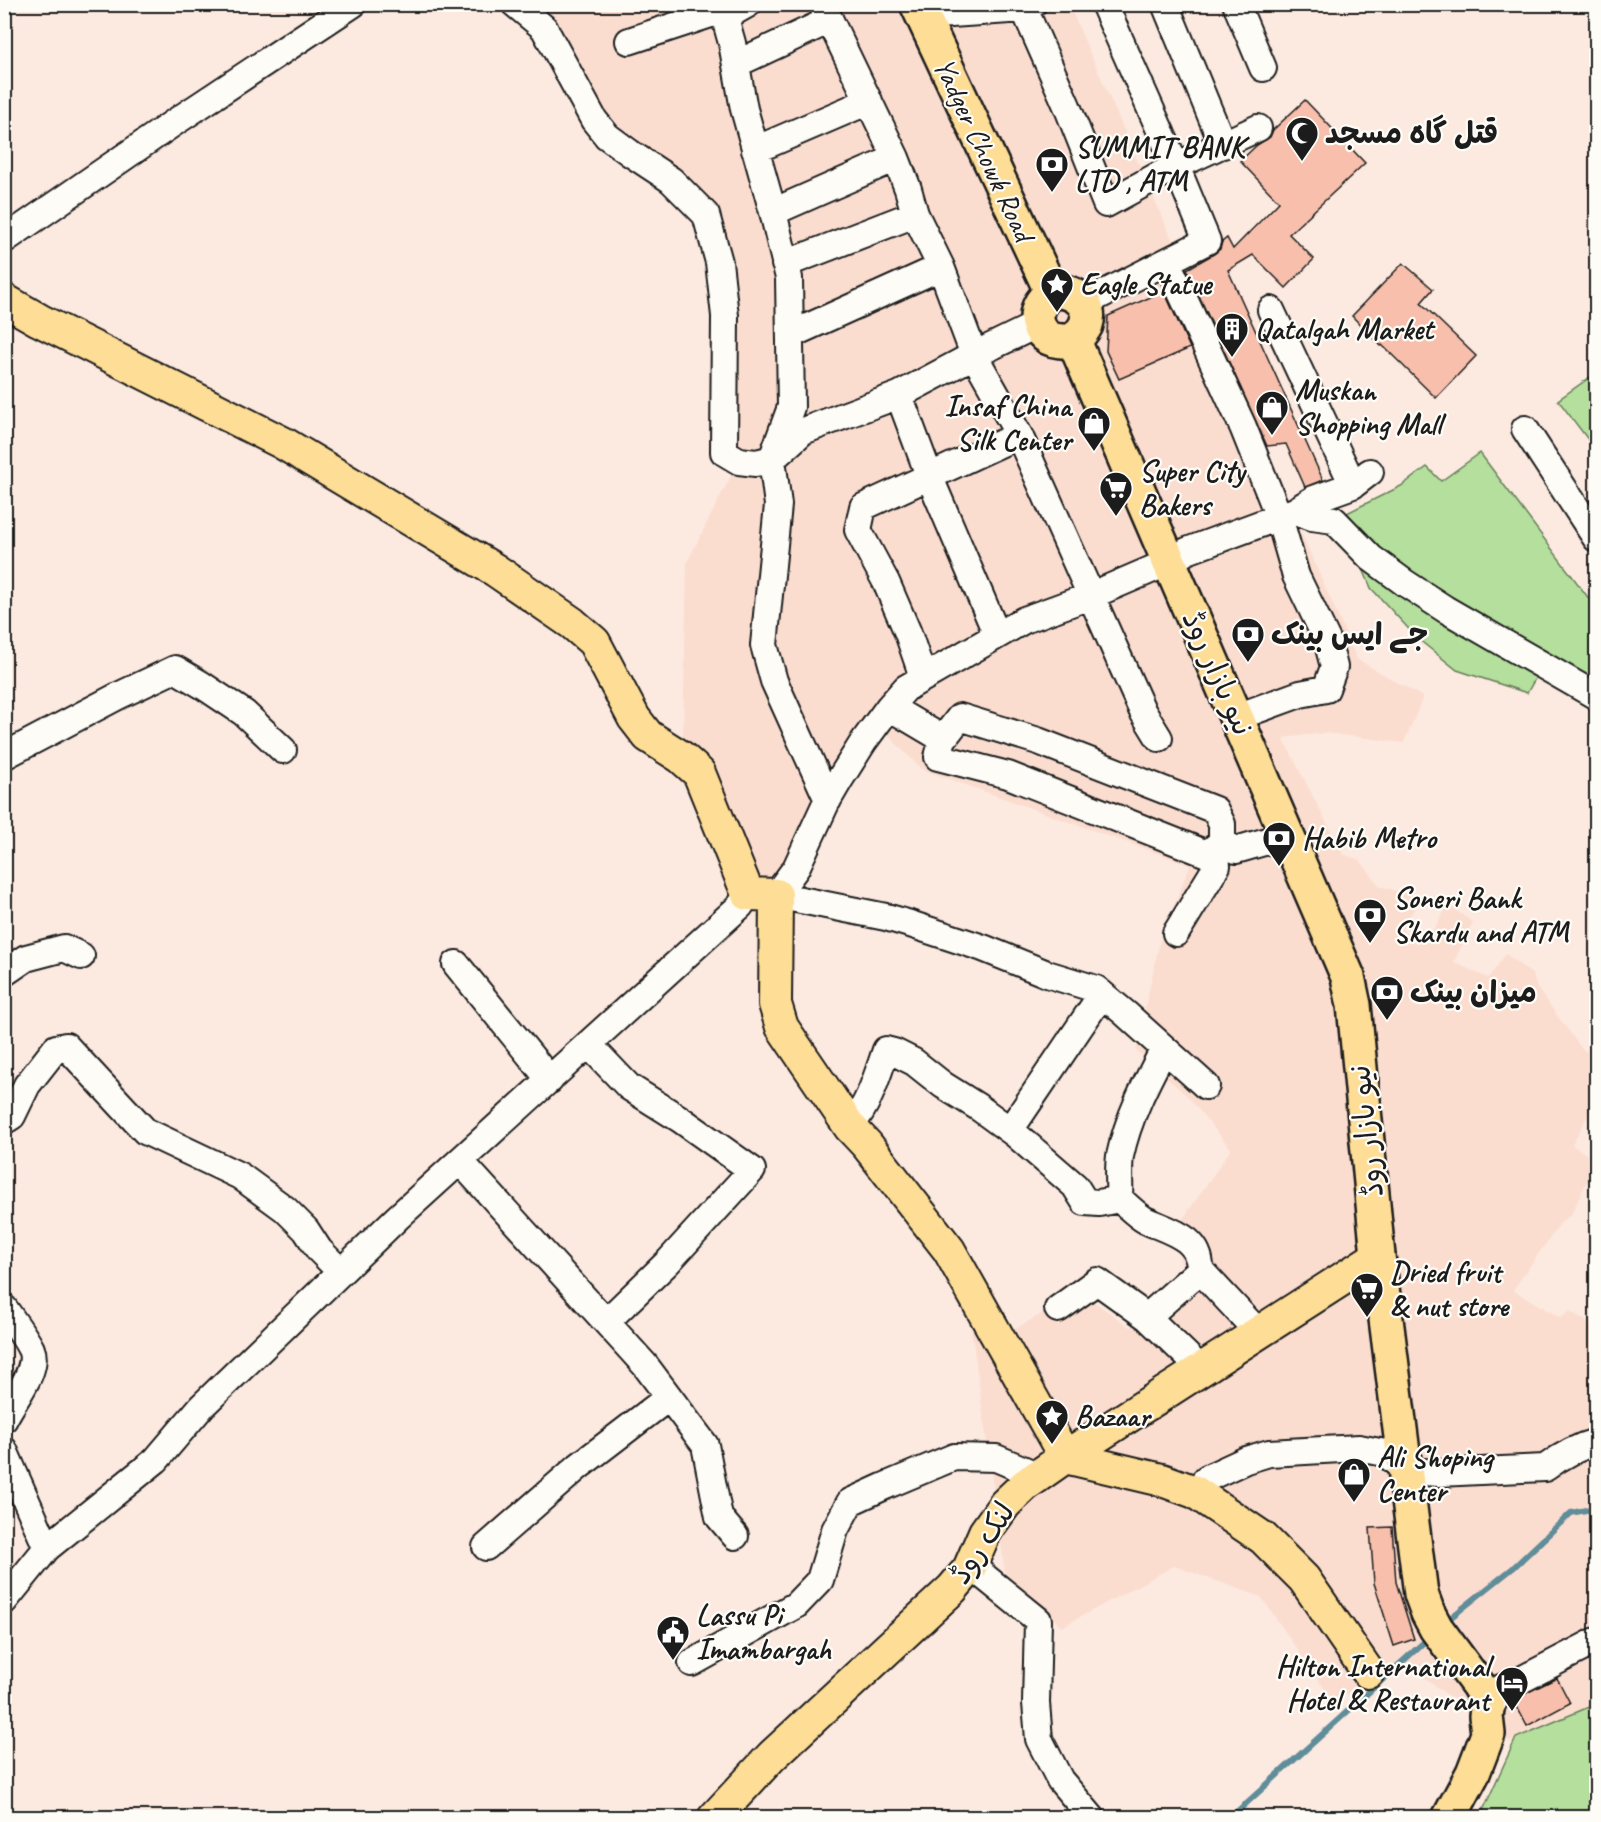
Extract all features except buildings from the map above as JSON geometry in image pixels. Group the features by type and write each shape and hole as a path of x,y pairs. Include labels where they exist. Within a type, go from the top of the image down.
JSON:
{"highway":[{"name":"Yadger Chowk Road","path":"919,10 1052,293"},
{"path":"1065,291 1074,294 1083,304 1087,317 1085,326 1074,340 1056,341 1048,337 1038,324 1038,307 1042,300 1052,293 1065,291"},
{"path":"1074,340 1169,562"},
{"name":"نیو بازار روڈ","path":"1169,562 1348,977 1354,1005 1378,1256 1421,1594 1436,1629 1479,1685 1488,1702 1486,1716 1488,1734 1473,1773 1449,1818"}],"main road":[{"path":"4,300 39,320 283,443 495,570 572,623 594,642 634,718 648,736 681,757 699,773 762,894 775,1004 782,1027 850,1126 949,1250 1065,1457 1162,1480 1195,1492 1263,1538 1304,1579 1368,1672"},
{"name":"لنک روڈ","path":"714,1818 772,1756 952,1589 970,1565 985,1532 1005,1504 1025,1485 1378,1256"}],"street":[{"path":"4,240 172,124 353,4"},
{"path":"515,4 544,28 594,120 607,136 671,180 706,215 719,262 725,316 724,452 739,460 756,463 772,459 803,431 899,395 1038,324"},
{"path":"629,41 748,4"},
{"path":"1083,304 1207,241 1104,4"},
{"path":"1165,4 1222,145"},
{"path":"1236,4 1263,68"},
{"path":"919,10 1027,6 1106,204 1176,166 1258,128"},
{"path":"723,10 732,43 744,109 789,278 791,406 772,459 778,505 764,645 774,681 828,800"},
{"path":"736,64 826,12 896,158 915,214 941,267 974,355 1019,435 1143,712 1159,738"},
{"path":"755,150 869,101"},
{"path":"773,212 896,158"},
{"path":"786,264 915,214"},
{"path":"1167,262 1243,428 1287,514 1296,576 1327,640 1334,667 1326,689 1300,694 1237,717"},
{"path":"790,334 941,267"},
{"path":"4,1601 47,1548 156,1460 202,1407 398,1217 740,906 762,894 796,868 828,800 864,741 906,688 1024,620 1090,596 1169,562 1187,551 1287,514 1314,499 1362,479 1271,310"},
{"path":"899,395 930,478 997,635"},
{"path":"1525,429 1596,538"},
{"path":"923,677 908,633 886,582 858,530 863,507 1019,435"},
{"path":"1287,514 1334,520 1371,558 1405,583 1445,609 1596,696"},
{"path":"4,756 175,669 244,713 283,750"},
{"path":"889,707 943,740"},
{"path":"1176,933 1217,866 1215,848 1222,824 1215,810 1038,741 960,717 943,740 938,757 1008,775 1215,848 1236,850 1288,836"},
{"path":"762,894 886,917 983,948 1047,974 1096,989 1206,1086"},
{"path":"4,974 26,958 64,948 81,956"},
{"path":"456,964 550,1080"},
{"path":"1010,1130 1102,994"},
{"path":"589,1045 629,1087 680,1119 752,1170 668,1262 606,1322"},
{"path":"4,1121 12,1116 27,1085 56,1048 66,1046 145,1131 240,1176 285,1209 306,1230 319,1250 341,1272"},
{"path":"1119,1198 1120,1158 1131,1119 1140,1095 1164,1049"},
{"path":"850,1126 862,1113 873,1090 886,1050 894,1052 914,1062 943,1085 1010,1130 1075,1186 1085,1202 1099,1203 1119,1198"},
{"path":"460,1161 645,1365 705,1445 719,1517 735,1536"},
{"path":"1119,1198 1143,1219 1168,1228 1184,1238 1194,1247 1201,1260 1200,1270 1147,1317"},
{"path":"1200,1270 1259,1333"},
{"path":"1058,1309 1097,1281 1147,1317 1202,1370"},
{"path":"4,1308 32,1350 33,1361 29,1374 4,1419"},
{"path":"486,1548 579,1466 669,1397"},
{"path":"1195,1492 1207,1478 1246,1460 1269,1453 1359,1448 1385,1453 1406,1471 1438,1473 1545,1468 1557,1459 1596,1442"},
{"path":"4,1450 47,1548"},
{"path":"692,1663 796,1605 820,1580 835,1530 850,1502 954,1457 996,1458 1039,1476"},
{"path":"970,1565 1038,1620 1036,1703 1039,1739 1060,1780 1092,1818"},
{"path":"1486,1716 1501,1688 1596,1641"}],"shaded area":[{"path":"498,5 1069,5 1357,659 1423,697 1404,743 1325,733 1283,738 1343,854 1360,860 1380,886 1421,898 1402,929 1415,942 1428,939 1448,905 1473,922 1454,962 1488,978 1506,954 1533,975 1537,988 1582,1049 1596,1057 1596,1107 1592,1108 1572,1145 1596,1162 1571,1215 1562,1221 1513,1290 1561,1318 1570,1311 1596,1326 1596,1706 1510,1742 1410,1667 1333,1701 1261,1597 1174,1566 1062,1627 1005,1573 960,1249 1013,1330 1080,1292 1130,1327 1183,1272 1173,1233 1231,1149 1188,1097 1136,1050 1159,944 1190,865 921,769 872,719 758,906 682,772 687,562 740,458 706,221 592,136 533,38"}],"green space":[{"path":"1596,373 1596,450 1558,400"},
{"path":"1480,453 1596,608 1596,690 1407,576 1343,515 1401,486 1427,467 1441,481"},
{"path":"1359,559 1541,668 1527,693 1457,670 1418,639 1371,588"},
{"path":"1596,1704 1596,1817 1480,1817 1516,1738"}],"waterway":[{"path":"1449,1619 1513,1568 1571,1513 1596,1508"},
{"path":"1230,1818 1423,1643"}],"place":[{"name":"قتل گاہ مسجد","path":"1302,162"},
{"name":"SUMMIT BANK LTD , ATM","path":"1052,193"},
{"name":"Eagle Statue","path":"1057,313"},
{"name":"Qatalgah Market","path":"1232,358"},
{"name":"Muskan Shopping Mall","path":"1272,436"},
{"name":"Insaf China Silk Center","path":"1094,452"},
{"name":"Super City Bakers","path":"1116,517"},
{"name":"جے ایس بینک","path":"1248,663"},
{"name":"Habib Metro","path":"1279,867"},
{"name":"Soneri Bank Skardu and ATM","path":"1370,944"},
{"name":"میزان بینک","path":"1387,1021"},
{"name":"Dried fruit & nut store","path":"1367,1318"},
{"name":"Bazaar","path":"1052,1445"},
{"name":"Ali Shoping Center","path":"1354,1503"},
{"name":"Lassu Pi Imambargah","path":"673,1661"},
{"name":"Hilton International Hotel & Restaurant","path":"1512,1712"}]}
